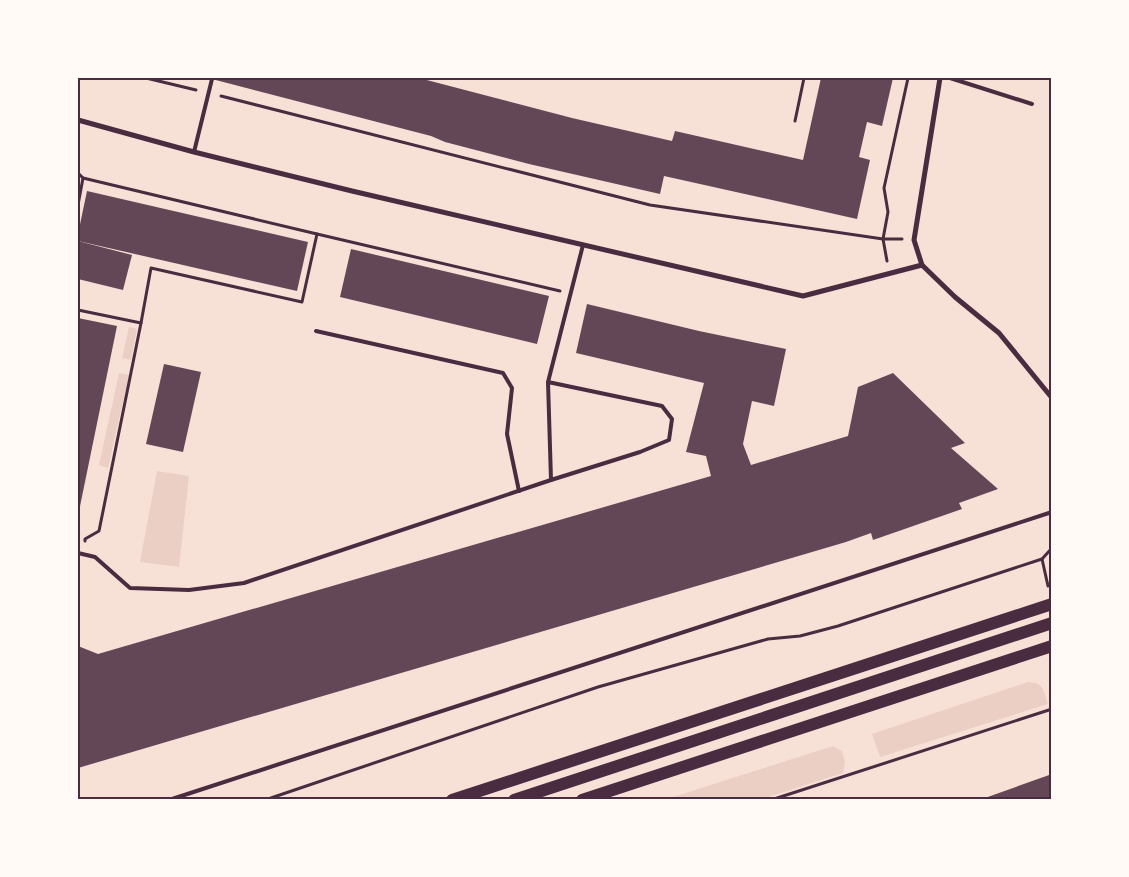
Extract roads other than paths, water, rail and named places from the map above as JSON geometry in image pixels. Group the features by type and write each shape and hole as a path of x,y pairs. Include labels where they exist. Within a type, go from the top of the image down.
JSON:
{"main road":[{"path":"452,800 1052,604"},
{"path":"514,800 1052,623"},
{"path":"582,800 1052,646"}],"street":[{"path":"940,78 914,240 922,265 955,297 999,333 1052,398"},
{"path":"78,120 194,152 352,191 803,296 922,265"}],"lane":[{"path":"950,78 1032,104"},
{"path":"194,152 212,79"},
{"path":"551,480 548,382 583,245"},
{"path":"316,331 503,373 512,388 507,434 519,491"},
{"path":"79,554 95,557 130,588 188,590 244,583 640,452 669,440 672,419 662,406 548,382"},
{"path":"169,800 1052,512"}]}
